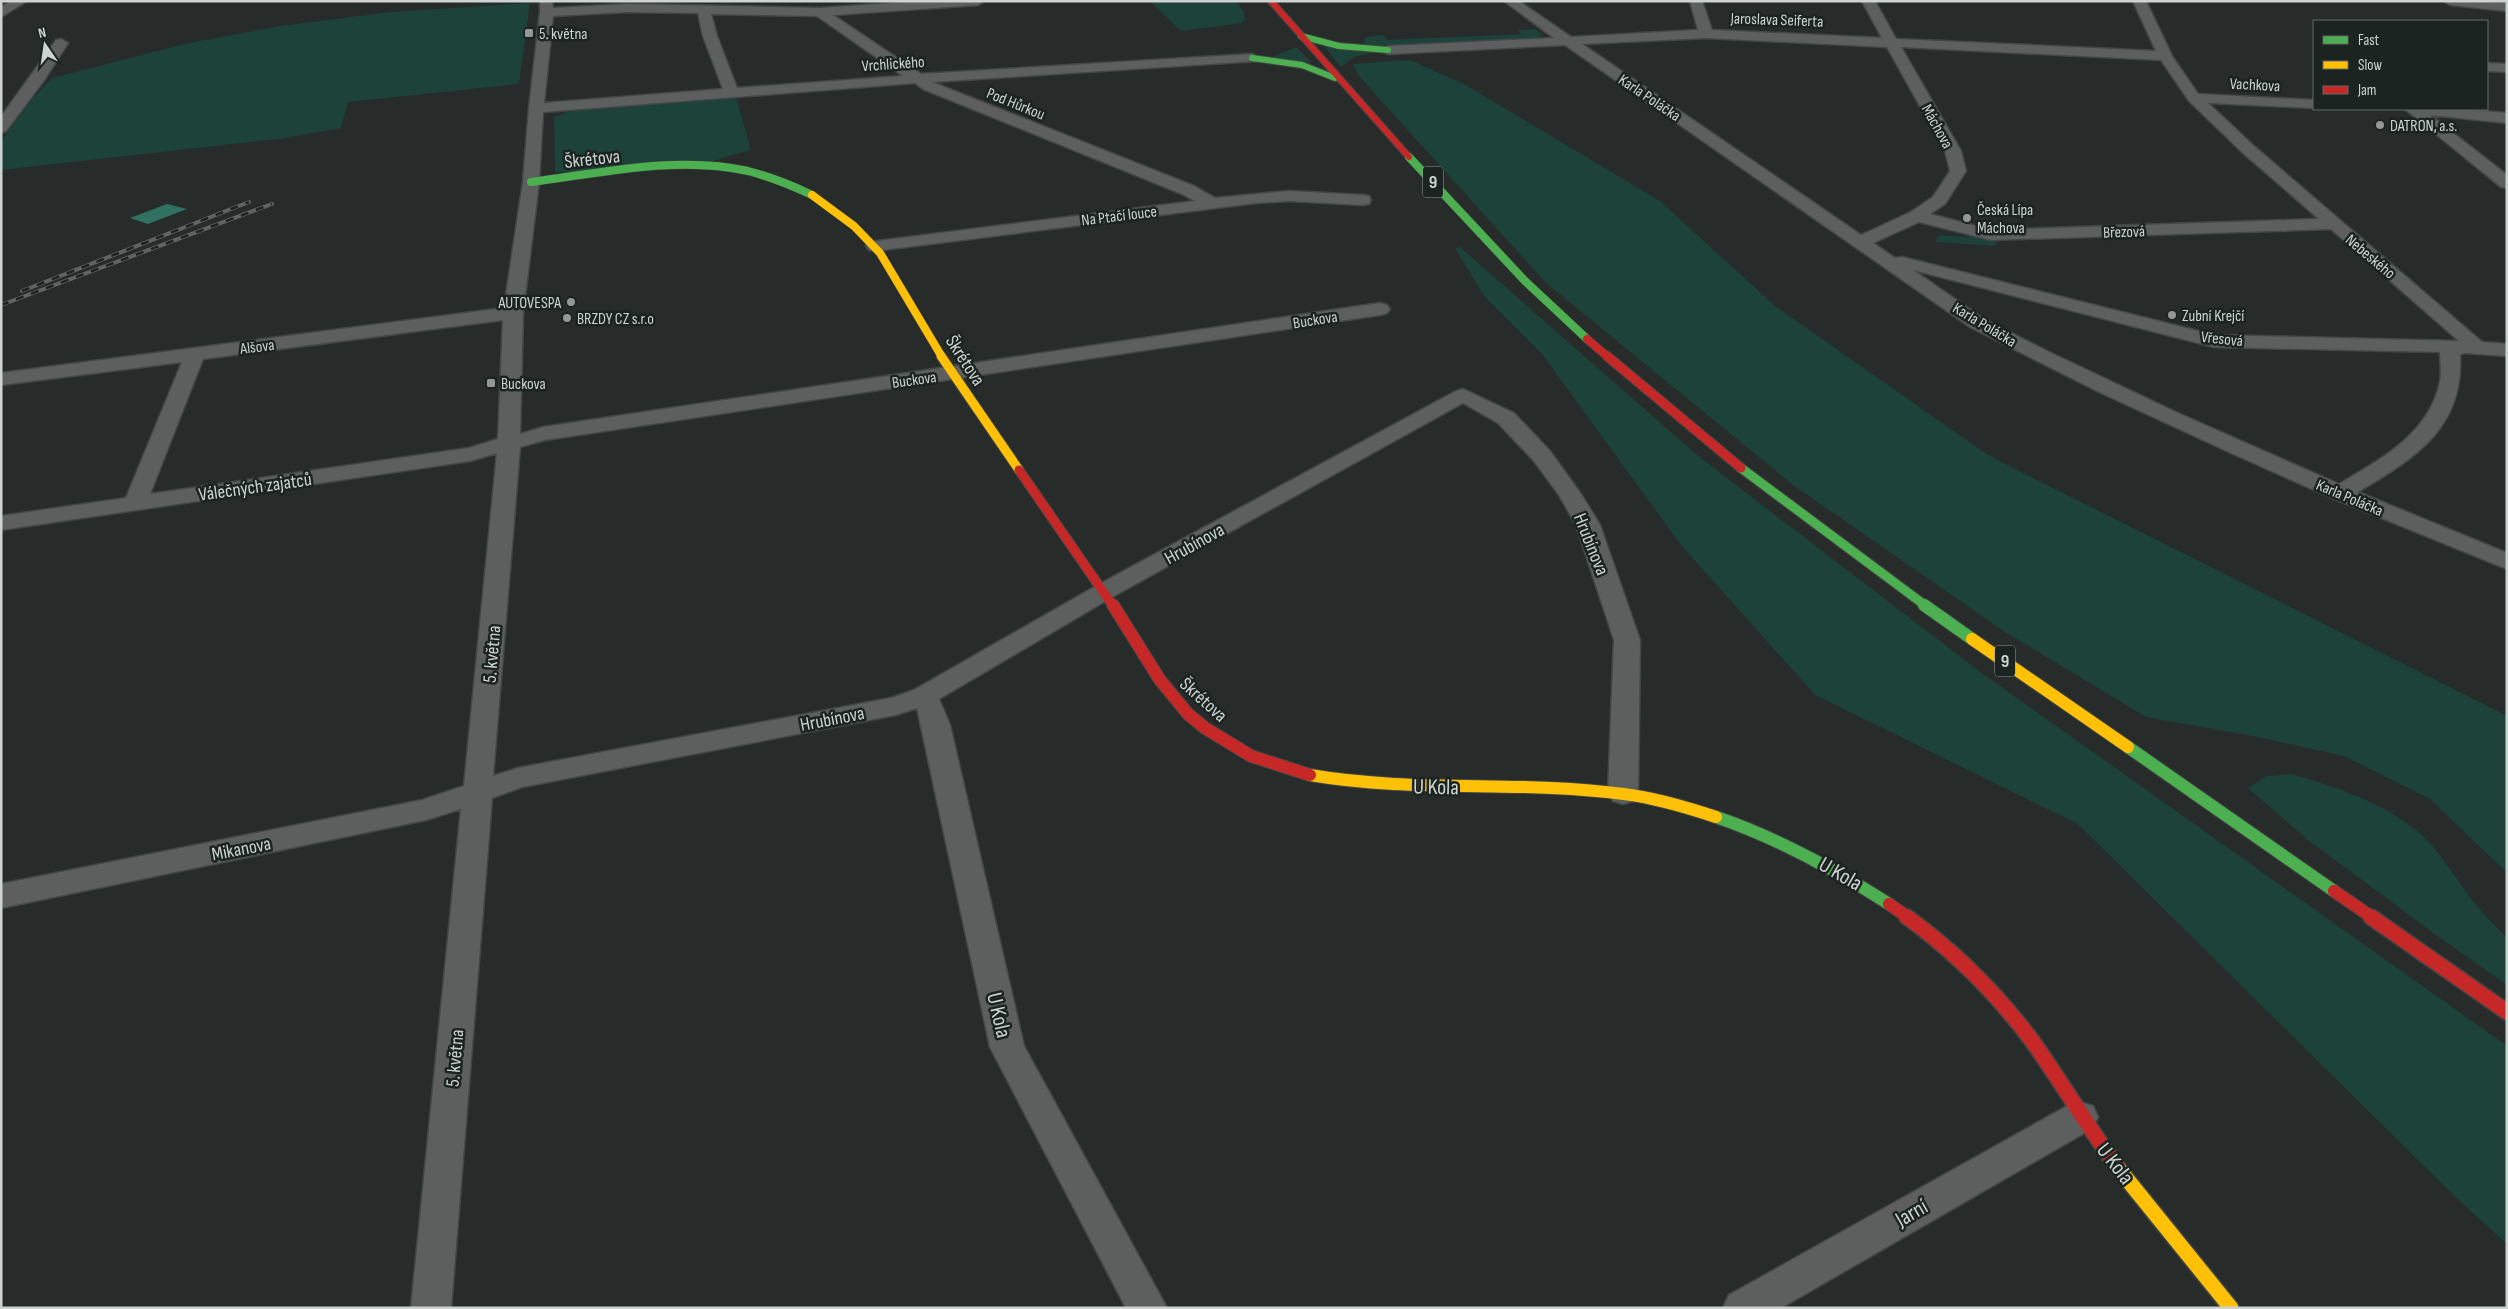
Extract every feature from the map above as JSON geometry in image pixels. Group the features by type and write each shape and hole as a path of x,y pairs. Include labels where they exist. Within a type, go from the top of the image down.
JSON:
{"main road":[{"name":"9","path":"1271,1 1341,81 1525,281 1582,335 1711,446 1816,526 1964,632 2507,1012"},
{"path":"1291,45 1301,36 1339,46 1388,50"},
{"path":"1359,60 1388,50"},
{"path":"1252,58 1278,51"},
{"path":"1252,58 1302,65 1341,81 1348,70"},
{"name":"Škrétova","path":"531,182 673,168 728,169 780,180 820,198 875,246 953,374 1105,591 1172,698 1206,728 1236,747 1270,762"},
{"name":"U Kola","path":"1270,762 1314,775 1360,783 1544,788 1623,794 1684,807 1758,831 1822,861 1888,902 1956,956 2027,1035 2080,1117 2230,1308"}],"street":[{"path":"1,13 22,1"},
{"path":"546,6 704,11 820,12 978,1"},
{"name":"Karla Poláčka","path":"1510,1 1977,323 2042,357 2340,493 2507,562"},
{"path":"1696,1 1706,34"},
{"name":"Máchova","path":"1861,242 1917,216 1939,200 1958,171 1953,151 1868,1"},
{"name":"Nebeského","path":"2139,1 2165,56 2194,98 2249,150 2333,224 2472,342 2450,352 2450,382 2444,405 2432,425 2409,450 2340,493"},
{"path":"2450,1 2507,7"},
{"name":"5. května","path":"431,1308 509,445 513,312 531,182 546,6"},
{"path":"704,11 710,36 731,92"},
{"name":"Pod Hůrkou","path":"820,12 916,79 991,112 1188,190 1211,203"},
{"name":"Jaroslava Seiferta","path":"1388,50 1706,34 1890,41 2165,56"},
{"path":"1,128 40,76 61,43"},
{"name":"Vrchlického","path":"536,108 916,79 1252,58"},
{"path":"2488,67 2507,68"},
{"name":"Vachkova","path":"2194,98 2313,104"},
{"path":"2415,110 2507,183"},
{"path":"2424,110 2507,118"},
{"name":"Na Ptačí louce","path":"875,246 1211,203 1289,196 1363,200"},
{"name":"Březová","path":"1917,216 1992,235 2333,224"},
{"name":"Vřesová","path":"1886,259 2214,341 2431,345 2507,350"},
{"name":"Buckova","path":"509,445 543,434 1380,309"},
{"name":"Alšova","path":"1,379 513,312"},
{"path":"135,504 195,354"},
{"name":"Hrubínova","path":"479,791 518,778 896,706 924,696 1105,591 1463,395 1506,418 1542,456 1570,494 1588,525 1627,640 1623,794"},
{"name":"Válečných zajatců","path":"1,522 470,454 509,445"},
{"name":"U Kola","path":"924,696 932,710 936,726 1007,1047 1147,1308"},
{"name":"Mikanova","path":"1,896 426,810 479,791"},
{"name":"Jarní","path":"1743,1308 2080,1117"}],"shaded area":[{"path":"1150,1 1236,1 1245,13 1243,23 1181,31"},
{"path":"530,3 519,84 348,102 341,128 279,139 1,170 1,141 33,98 52,78 185,44 280,26 391,12"},
{"path":"1535,29 1543,35 1534,39 1362,46 1366,37 1383,35 1387,40 1521,34 1518,30"},
{"path":"1323,45 1377,52 1354,57 1341,67"},
{"path":"1296,47 1312,63 1272,57"},
{"path":"1410,60 1464,84 1660,201 1775,306 1988,455 2507,716 2507,873 2430,799 2344,756 2253,736 2146,717 2005,632 1793,485 1546,283 1358,75 1353,64"},
{"path":"736,97 751,150 705,163 579,173 555,172 554,117 576,109"},
{"path":"167,204 187,209 148,224 130,218"},
{"path":"1938,235 1996,239 1996,246 1935,242"},
{"path":"1460,247 1697,455 1979,671 2507,1046 2507,1244 2451,1193 2078,824 1815,695 1681,545 1542,354 1484,296 1455,248"},
{"path":"2292,774 2325,784 2373,803 2402,820 2425,838 2478,907 2507,938 2507,985 2308,840 2248,788 2266,776"}],"railway":[{"path":"22,291 249,202"},
{"path":"1,305 272,204"}],"traffic: fast":[{"path":"1301,36 1339,46 1388,50"},
{"path":"1252,58 1302,65 1335,78"},
{"path":"1409,157 1525,281 1587,339"},
{"path":"531,182 638,169 674,166 710,167 746,171 780,180 812,195"},
{"path":"1741,468 1816,526 1972,639"},
{"path":"2128,747 2334,891"},
{"path":"1716,817 1783,843 1805,854 1889,904"}],"traffic: slow":[{"path":"812,195 854,226 880,253 947,365 1019,470"},
{"path":"1972,639 2128,747"},
{"path":"1310,775 1396,785 1597,791 1659,800 1716,817"},
{"path":"2118,1168 2231,1308"}],"traffic: jam":[{"path":"1271,1 1409,157"},
{"path":"1587,339 1741,468"},
{"path":"1019,470 1101,586 1160,680 1188,714 1205,728 1251,756 1310,775"},
{"path":"2334,891 2507,1012"},
{"path":"1889,904 1929,933 1967,967 2002,1004 2033,1043 2118,1168"}],"place":[{"name":"5. května","path":"529,33"},
{"name":"DATRON, a.s.","path":"2380,125"},
{"name":"Česká Lípa Máchova","path":"1967,218"},
{"name":"AUTOVESPA","path":"571,302"},
{"name":"Zubní Krejčí","path":"2172,315"},
{"name":"BRZDY CZ s.r.o","path":"567,318"},
{"name":"Buckova","path":"491,383"}]}
